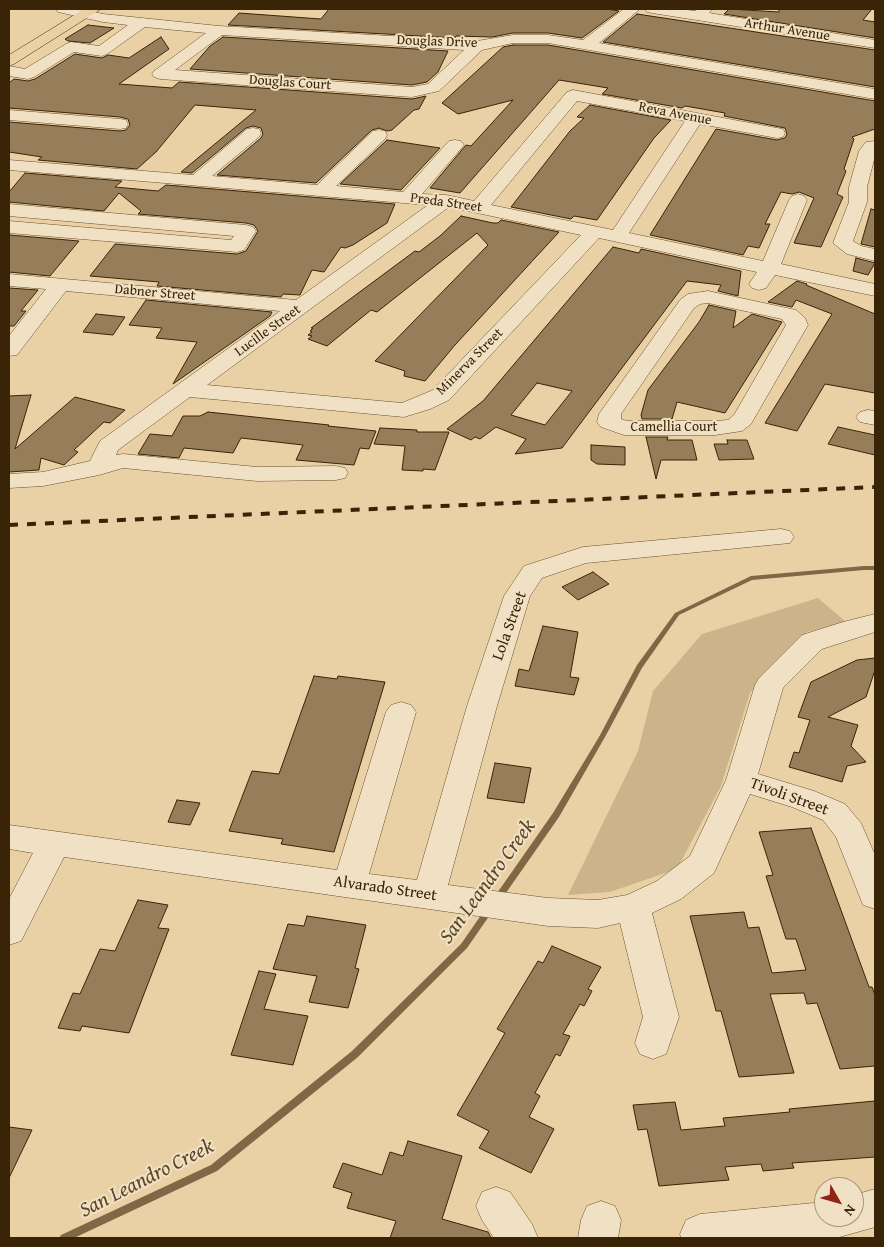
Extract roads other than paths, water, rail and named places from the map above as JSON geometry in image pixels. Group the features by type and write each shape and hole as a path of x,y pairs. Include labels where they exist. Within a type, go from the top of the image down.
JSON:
{"main road":[{"path":"9,46 67,9"},
{"path":"9,61 90,11"}],"street":[{"name":"Douglas Drive","path":"67,9 90,11 142,22 219,30 477,46 513,38 588,44 875,94"},
{"path":"588,44 633,9"},
{"name":"Arthur Avenue","path":"652,9 702,12 875,44"},
{"path":"164,24 178,14"},
{"path":"9,71 28,74 71,47 102,50 142,22"},
{"name":"Douglas Court","path":"219,30 160,74 412,92 433,88 477,46"},
{"name":"Reva Avenue","path":"479,207 572,95 777,133"},
{"path":"9,115 120,124"},
{"path":"618,236 694,118"},
{"path":"196,180 253,133"},
{"path":"321,191 379,135"},
{"path":"408,198 456,145"},
{"path":"875,146 872,146 868,152 858,187 858,202 843,243 854,250 875,255"},
{"name":"Preda Street","path":"9,165 157,173 196,180 267,181 321,191 446,201 875,290"},
{"path":"745,304 769,269 798,200"},
{"name":"Lucille Street","path":"99,468 108,446 188,390 446,201"},
{"path":"9,210 246,231 237,246 9,227"},
{"path":"66,232 79,216"},
{"name":"Minerva Street","path":"188,390 404,410 422,404 441,395 595,231"},
{"name":"Dabner Street","path":"9,280 300,307"},
{"path":"9,350 60,285"},
{"name":"Camellia Court","path":"708,296 745,304 789,314 795,318 797,325 743,418 734,426 624,428 609,422 610,414 687,304 695,298 708,296"},
{"path":"9,481 43,479 99,468 123,461 257,474 336,473"},
{"name":"Lola Street","path":"429,895 482,706 517,596 533,572 582,555 782,537"},
{"name":"Alvarado Street","path":"9,837 548,912 598,914 633,906 669,890 702,864 741,780 769,685 812,642 852,628 875,623"},
{"path":"348,884 401,712"},
{"name":"Tivoli Street","path":"741,780 803,799 834,812 850,832 875,896"},
{"path":"9,931 54,844"},
{"path":"633,906 661,1017 652,1043"},
{"path":"496,1206 518,1238"},
{"path":"700,1234 814,1222"}],"waterway":[{"name":"San Leandro Creek","path":"498,898 556,815 602,737 639,667 677,614 751,578 875,568"},
{"name":"San Leandro Creek","path":"64,1238 214,1168 355,1054 464,946 489,910"}],"railway":[{"path":"9,525 875,487"}]}
